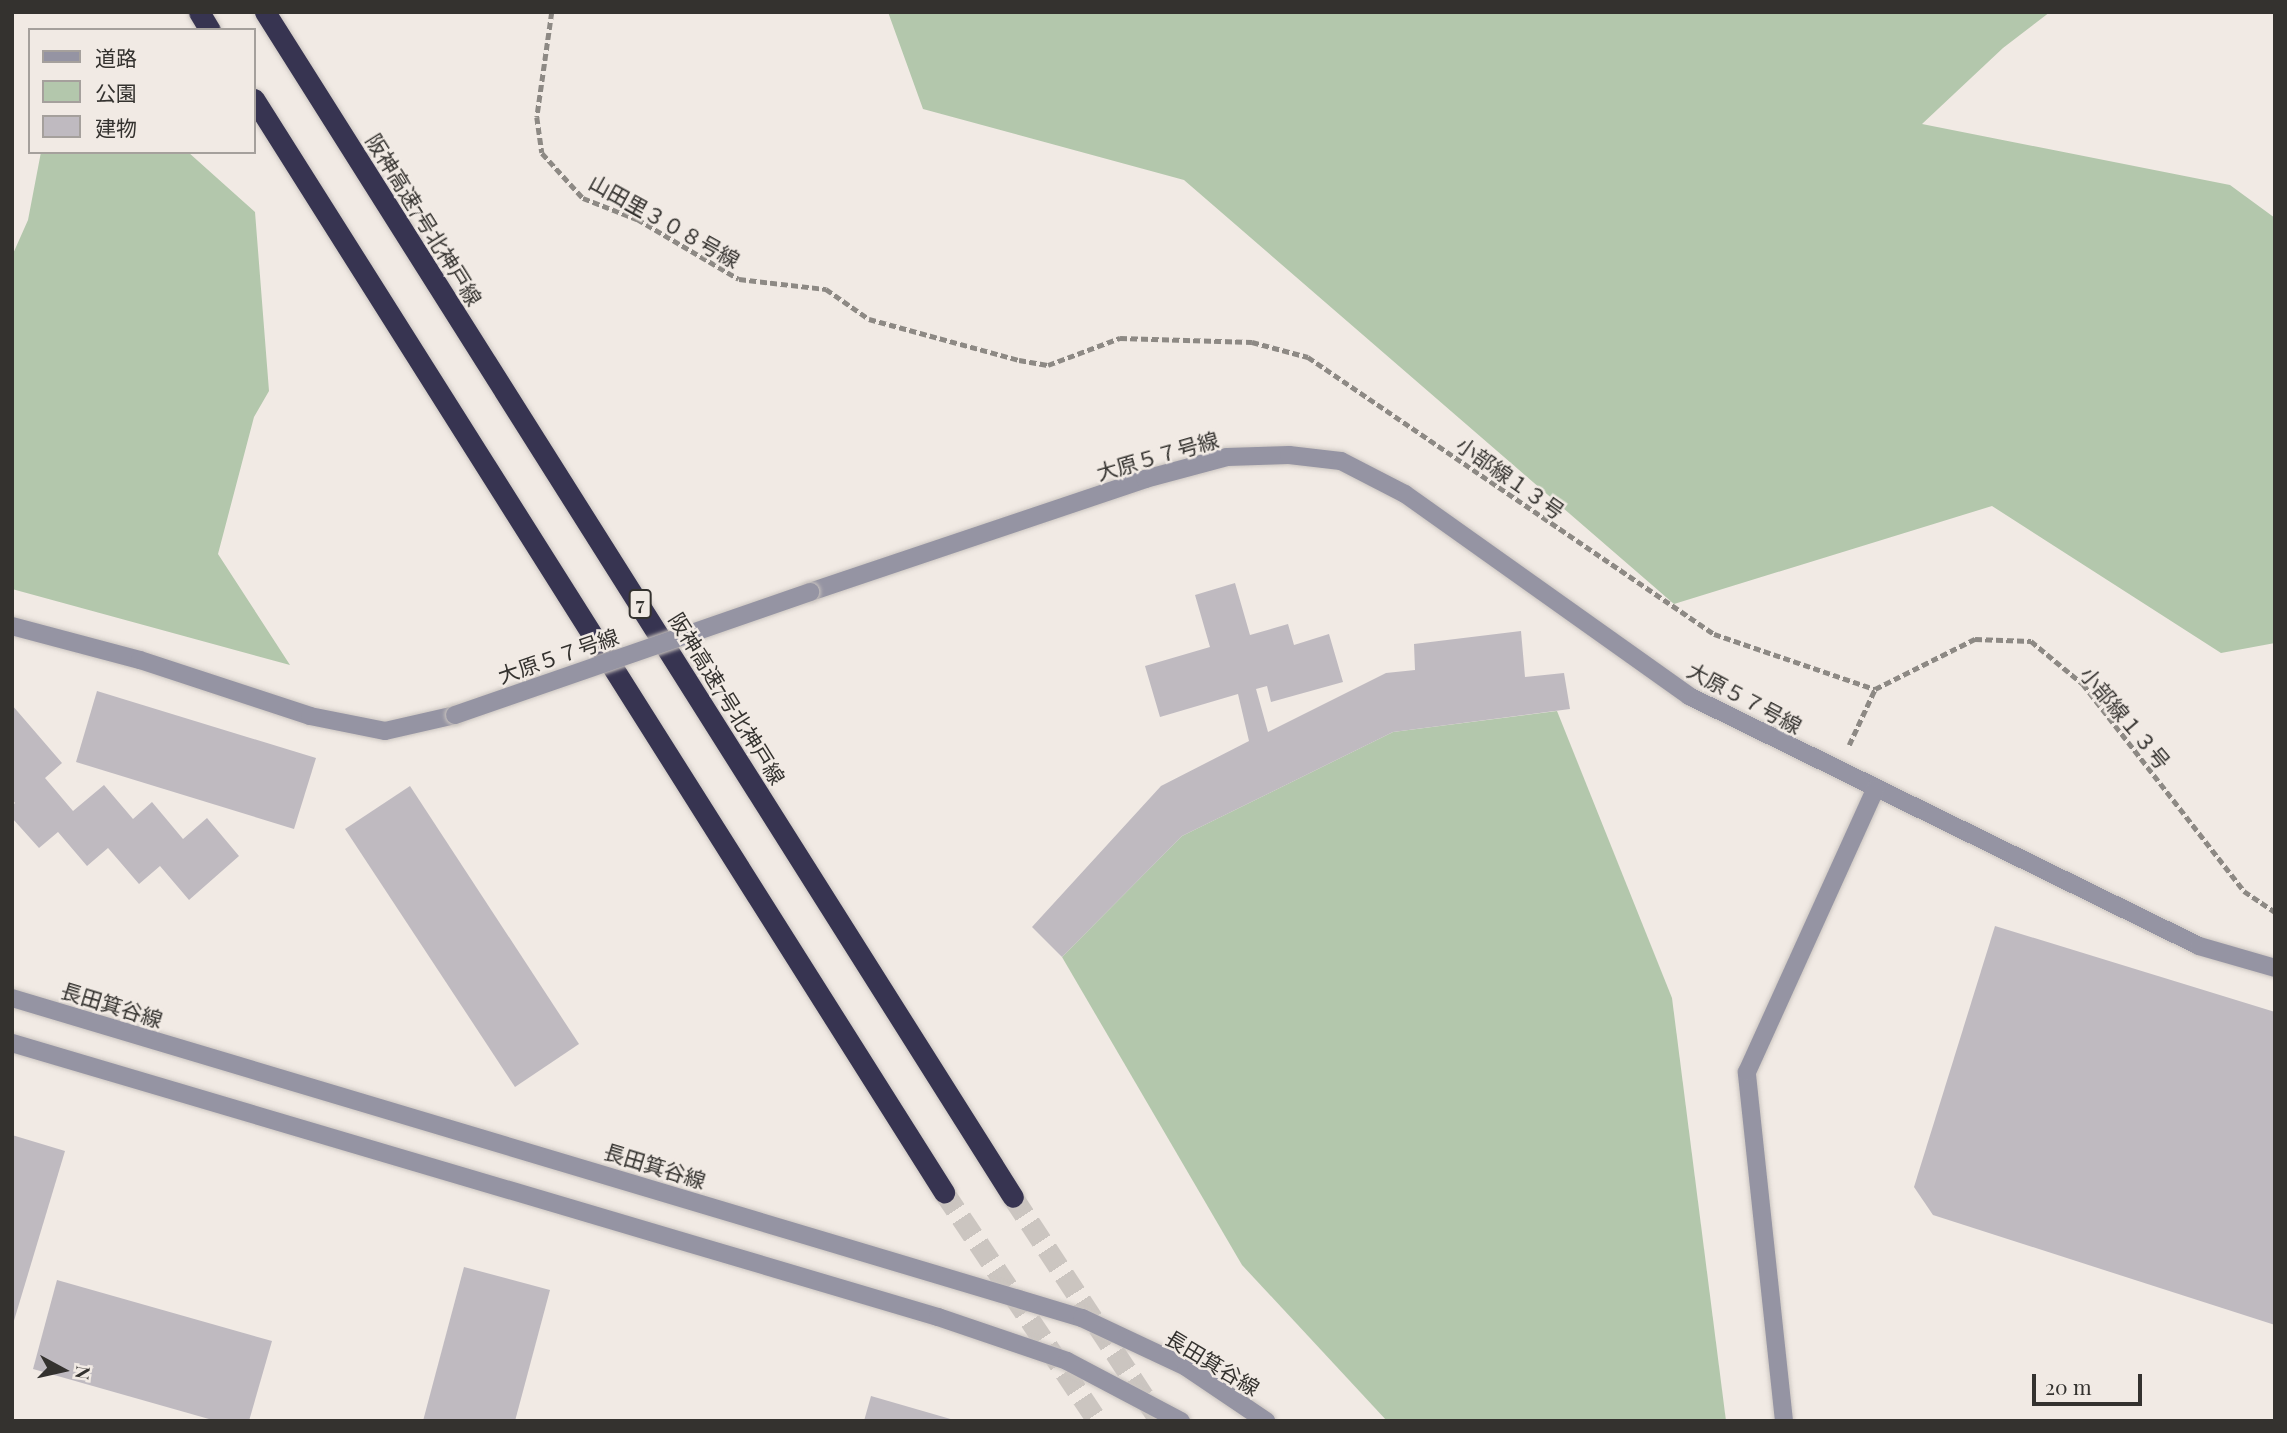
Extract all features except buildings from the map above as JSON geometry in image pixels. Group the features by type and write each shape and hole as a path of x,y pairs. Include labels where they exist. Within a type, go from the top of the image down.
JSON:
{"highway":[{"path":"199,12 209,28"},
{"name":"阪神高速7号北神戸線","path":"265,12 1013,1198"},
{"path":"256,102 944,1192"}],"street":[{"name":"大原５７号線","path":"12,626 140,660 310,716 385,731 455,715 1145,479 1227,457 1289,456 1341,461 1405,494 1689,696 1875,790 2199,946 2275,968"},
{"path":"1784,1421 1747,1072 1875,790"},
{"name":"長田箕谷線","path":"12,998 1082,1318 1186,1367 1266,1421"},
{"path":"12,1043 938,1317 1067,1361 1181,1421"}],"path":[{"name":"山田里３０８号線","path":"552,12 537,117 542,153 583,198 637,219 739,279 826,289 870,319 1018,360 1048,365 1120,338"},
{"name":"小部線１３号","path":"1120,338 1252,342 1308,357 1714,634 1875,688 1975,639 2031,641 2083,684 2244,891 2275,912"},
{"path":"1838,771 1875,688"}],"green space":[{"path":"888,12 2050,12 2003,48 1922,124 2230,185 2275,218 2275,643 2221,653 1992,506 1674,604 1184,180 923,109"},
{"path":"41,154 190,154 255,212 269,391 254,417 218,554 290,665 12,589 12,256 28,220"},
{"path":"1557,711 1672,998 1726,1421 1387,1421 1242,1265 1062,957 1182,836 1393,732"}],"tunnel":[{"path":"944,1192 1098,1421"},
{"path":"1013,1197 1160,1421"}]}
